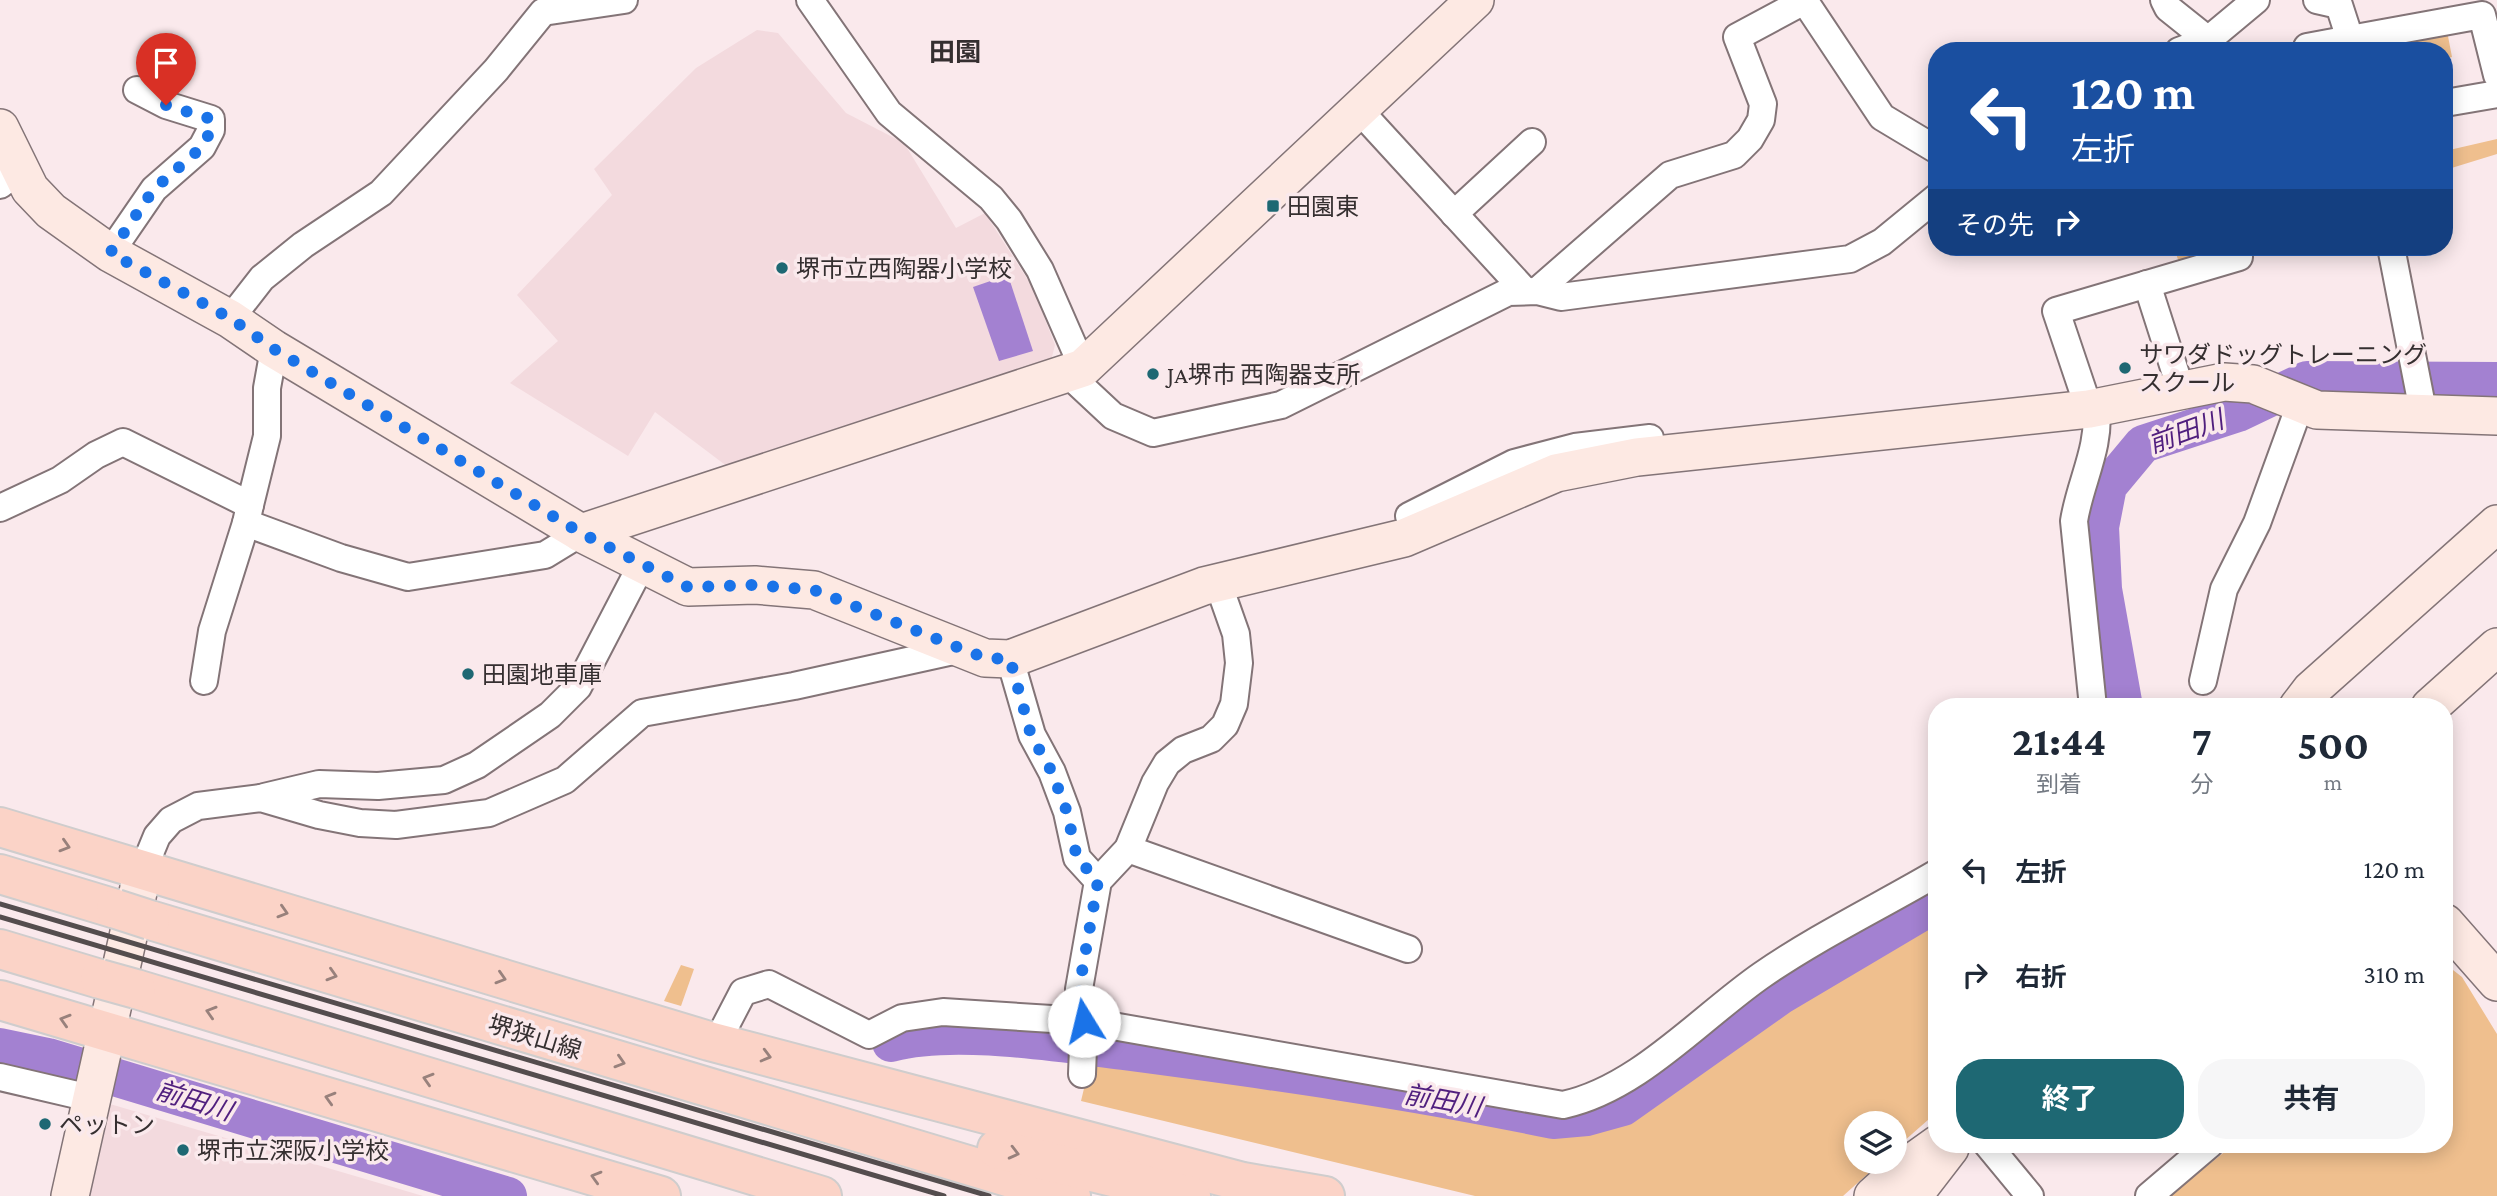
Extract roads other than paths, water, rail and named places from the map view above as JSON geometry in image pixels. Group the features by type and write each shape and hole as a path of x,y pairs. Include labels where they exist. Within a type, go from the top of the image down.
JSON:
{"main road":[{"path":"0,827 717,1042 1243,1182 1325,1196"},
{"name":"堺狭山線","path":"0,874 1071,1196"},
{"path":"0,949 822,1196"},
{"path":"0,1000 103,1044 661,1196"},
{"path":"477,1093 756,1196"},
{"path":"778,1110 904,1126 1191,1196"}],"street":[{"path":"230,318 262,278 303,245 381,194 496,70 543,12 624,0"},
{"path":"810,0 889,113 991,198 1009,220 1040,270 1075,371 1114,416 1153,433 1281,405 1500,296 1531,290 1561,297 1850,259 1882,242 1928,204"},
{"path":"0,508 60,480 96,455 123,442 248,514 341,558 408,577 545,555 581,533 1075,371 1475,0"},
{"path":"1531,290 1670,176 1734,155 1750,139 1761,120 1763,104 1737,37 1804,0 1882,117 1928,145"},
{"path":"2164,0 2168,8 2208,40"},
{"path":"2203,42 2256,0"},
{"path":"2317,0 2339,5 2350,39"},
{"path":"2334,42 2483,15 2497,75"},
{"path":"110,253 154,189 202,147 211,130 211,119 166,105 137,90"},
{"path":"2453,102 2497,94"},
{"path":"1358,108 1454,214 1531,290"},
{"path":"0,128 10,178 30,189 51,211 110,253 230,318 274,349 581,533 688,587 755,585 814,590 985,658 1010,659 1218,583 1417,532 1556,473 1675,453 2093,408 2224,382 2260,387 2317,410 2423,411 2497,416"},
{"path":"1454,214 1532,142"},
{"path":"2393,256 2423,411"},
{"path":"2092,698 2074,521 2078,496 2099,429 2056,311 2239,257"},
{"path":"2147,284 2181,390"},
{"path":"204,681 212,631 248,514 267,436 267,388 274,349"},
{"path":"2203,681 2224,589 2257,523 2297,404"},
{"path":"2305,698 2497,524"},
{"path":"69,1196 143,870 152,844 171,820 198,806 217,801 261,798 319,784 378,786 444,780 477,765 550,715 578,687 642,564"},
{"path":"1082,1068 1084,1022 1079,989 1098,881 1128,849 1155,783 1167,763 1183,750 1211,739 1225,725 1234,704 1238,663 1236,634 1218,583"},
{"path":"2440,698 2497,647"},
{"path":"261,798 360,823 396,825 489,813 565,780 642,713 794,686 962,649"},
{"path":"1010,659 1031,735 1052,772 1067,812 1077,858 1098,881"},
{"path":"1128,849 1408,948"},
{"path":"717,1042 743,992 769,984 869,1035 902,1018 943,1012 1084,1022 1563,1105 1586,1100 1622,1082 1763,974 1928,878"},
{"path":"2453,939 2497,982"},
{"path":"0,1077 91,1096"},
{"path":"1873,1196 1928,1151"},
{"path":"1913,1196 1946,1153"},
{"path":"1994,1153 2030,1196"},
{"path":"2149,1196 2199,1153"}],"waterway":[{"name":"前田川","path":"2122,698 2103,589 2100,527 2108,486 2143,444 2238,413 2307,380 2497,381"},
{"name":"前田川","path":"891,1043 944,1036 1037,1040 1339,1081 1553,1120 1587,1117 1623,1107 1780,996 1928,908"},
{"name":"前田川","path":"0,1047 48,1057 508,1196"}],"railway":[{"path":"0,904 989,1196"},
{"path":"0,917 944,1196"}],"place":[{"name":"田園東","path":"1273,206"},
{"name":"堺市立西陶器小学校","path":"782,268"},
{"name":"サワダドッグトレーニング スクール","path":"2125,368"},
{"name":"JA堺市 西陶器支所","path":"1153,374"},
{"name":"田園地車庫","path":"468,674"},
{"name":"ペットン","path":"45,1124"},
{"name":"堺市立深阪小学校","path":"183,1150"}],"district":[{"name":"田園","path":"955,52"}]}
